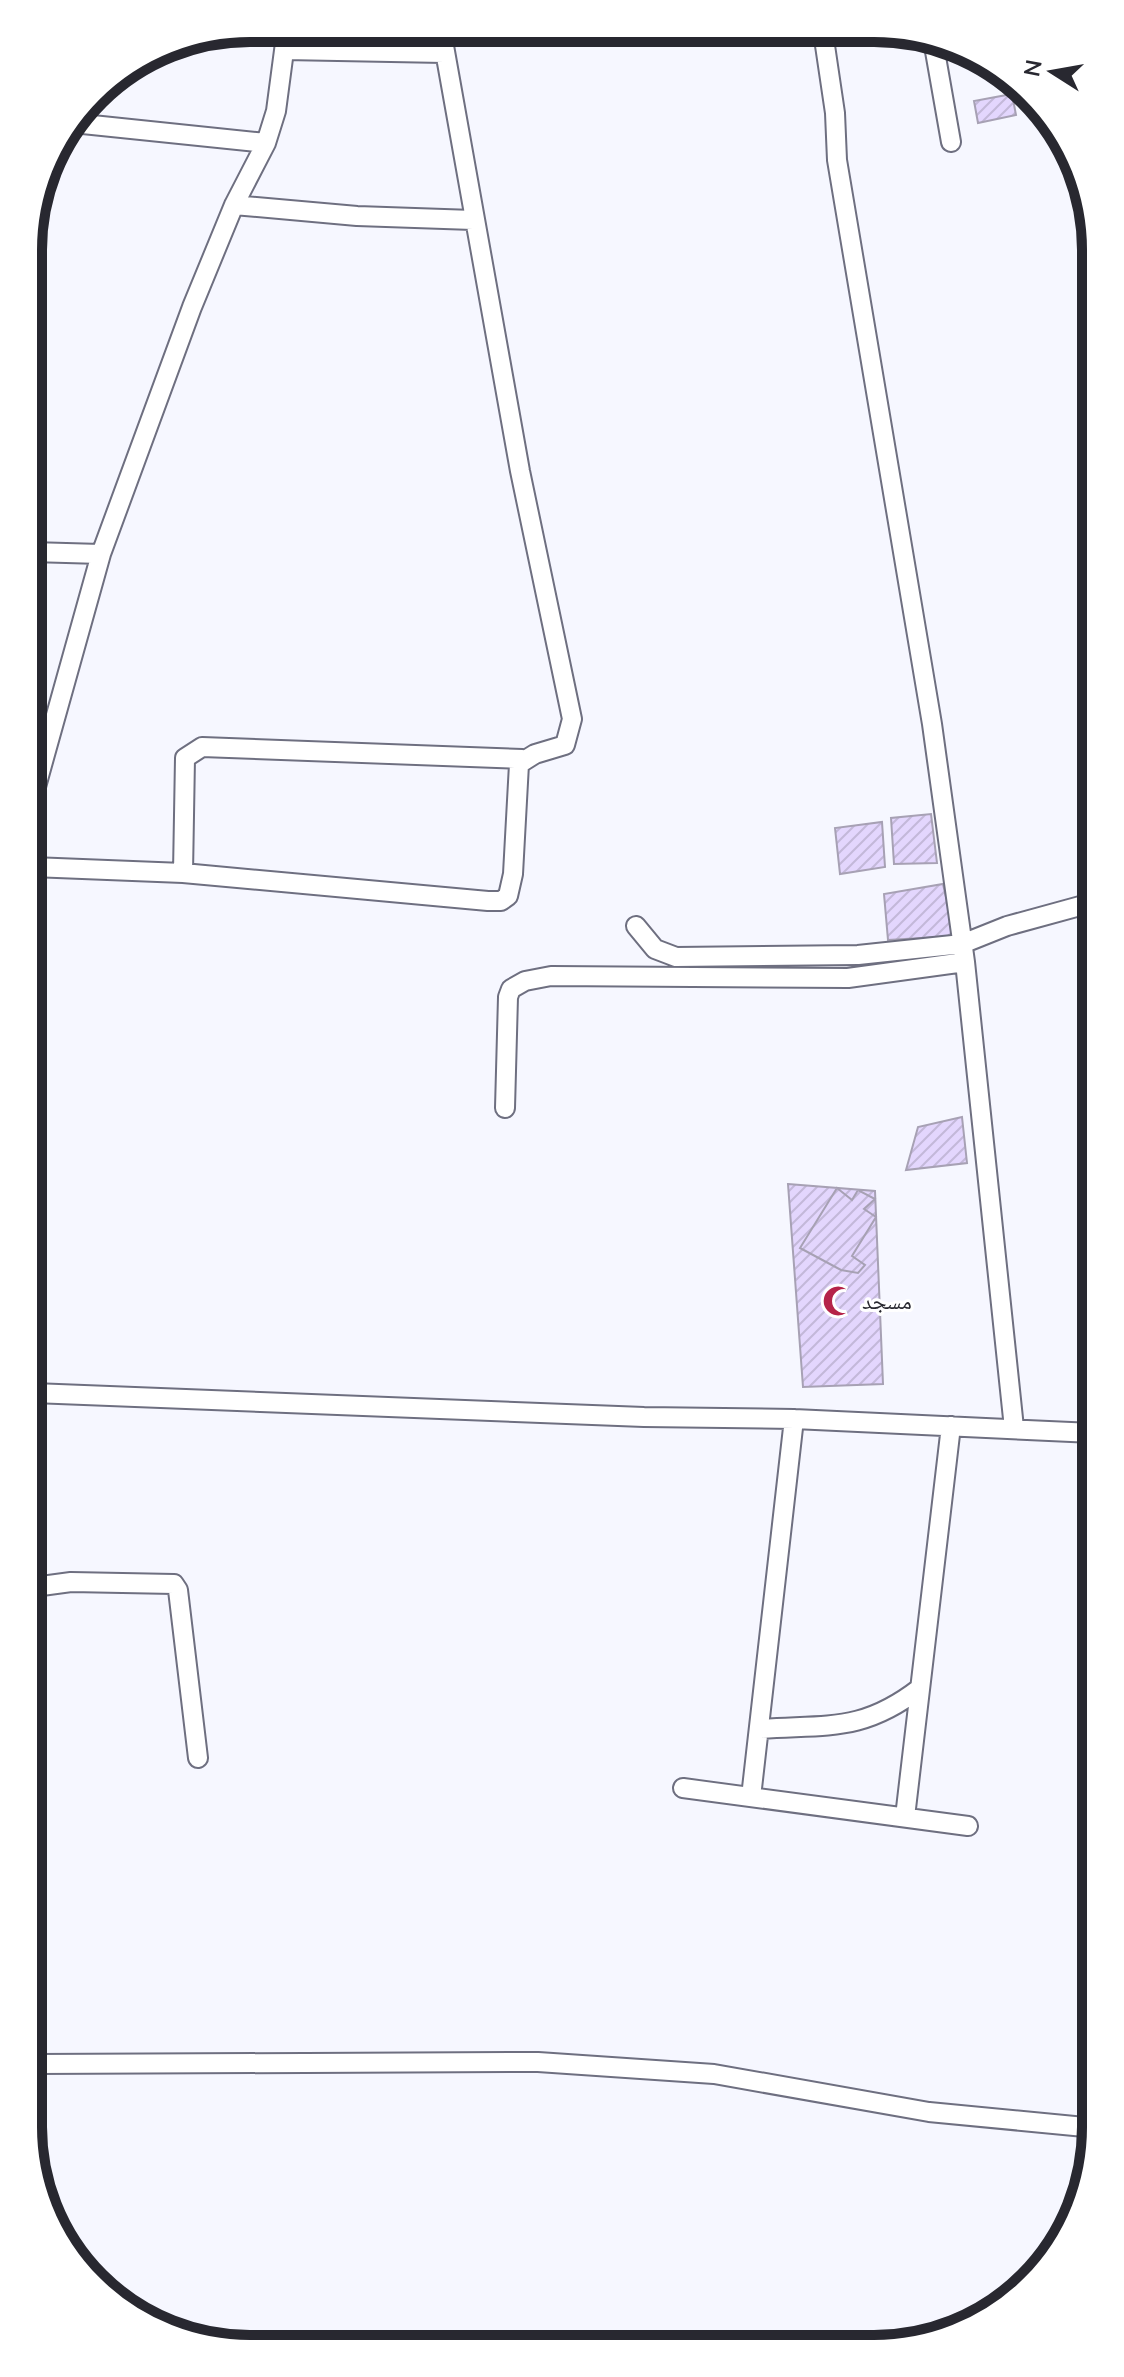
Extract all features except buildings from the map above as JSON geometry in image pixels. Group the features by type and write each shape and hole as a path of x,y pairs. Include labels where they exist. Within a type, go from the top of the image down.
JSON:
{"street":[{"path":"42,765 101,554 181,335 234,205 266,143 276,111 286,42"},
{"path":"183,873 183,767 191,752 202,747 522,759 565,745 572,728 520,471 443,42"},
{"path":"824,42 835,113 837,160 932,724 964,953 1014,1428"},
{"path":"285,50 444,53"},
{"path":"935,51 951,142"},
{"path":"84,124 266,143"},
{"path":"234,205 357,216 473,220"},
{"path":"42,552 101,554"},
{"path":"42,867 183,873 501,901 508,896 513,874 518,770 522,759"},
{"path":"505,1108 508,997 511,989 525,981 578,975 848,978 964,953 1029,919 1082,905"},
{"path":"636,926 655,949 676,957 964,953"},
{"path":"42,1393 644,1417 794,1419 1082,1432"},
{"path":"751,1797 794,1419"},
{"path":"905,1817 951,1426"},
{"path":"42,1586 71,1582 174,1584 178,1590 198,1758"},
{"path":"759,1729 830,1728 857,1723 903,1701 920,1688"},
{"path":"683,1788 968,1826"},
{"path":"42,2064 538,2062 714,2074 915,2110 1082,2127"}],"place":[{"name":"مسجد","path":"838,1301"}]}
